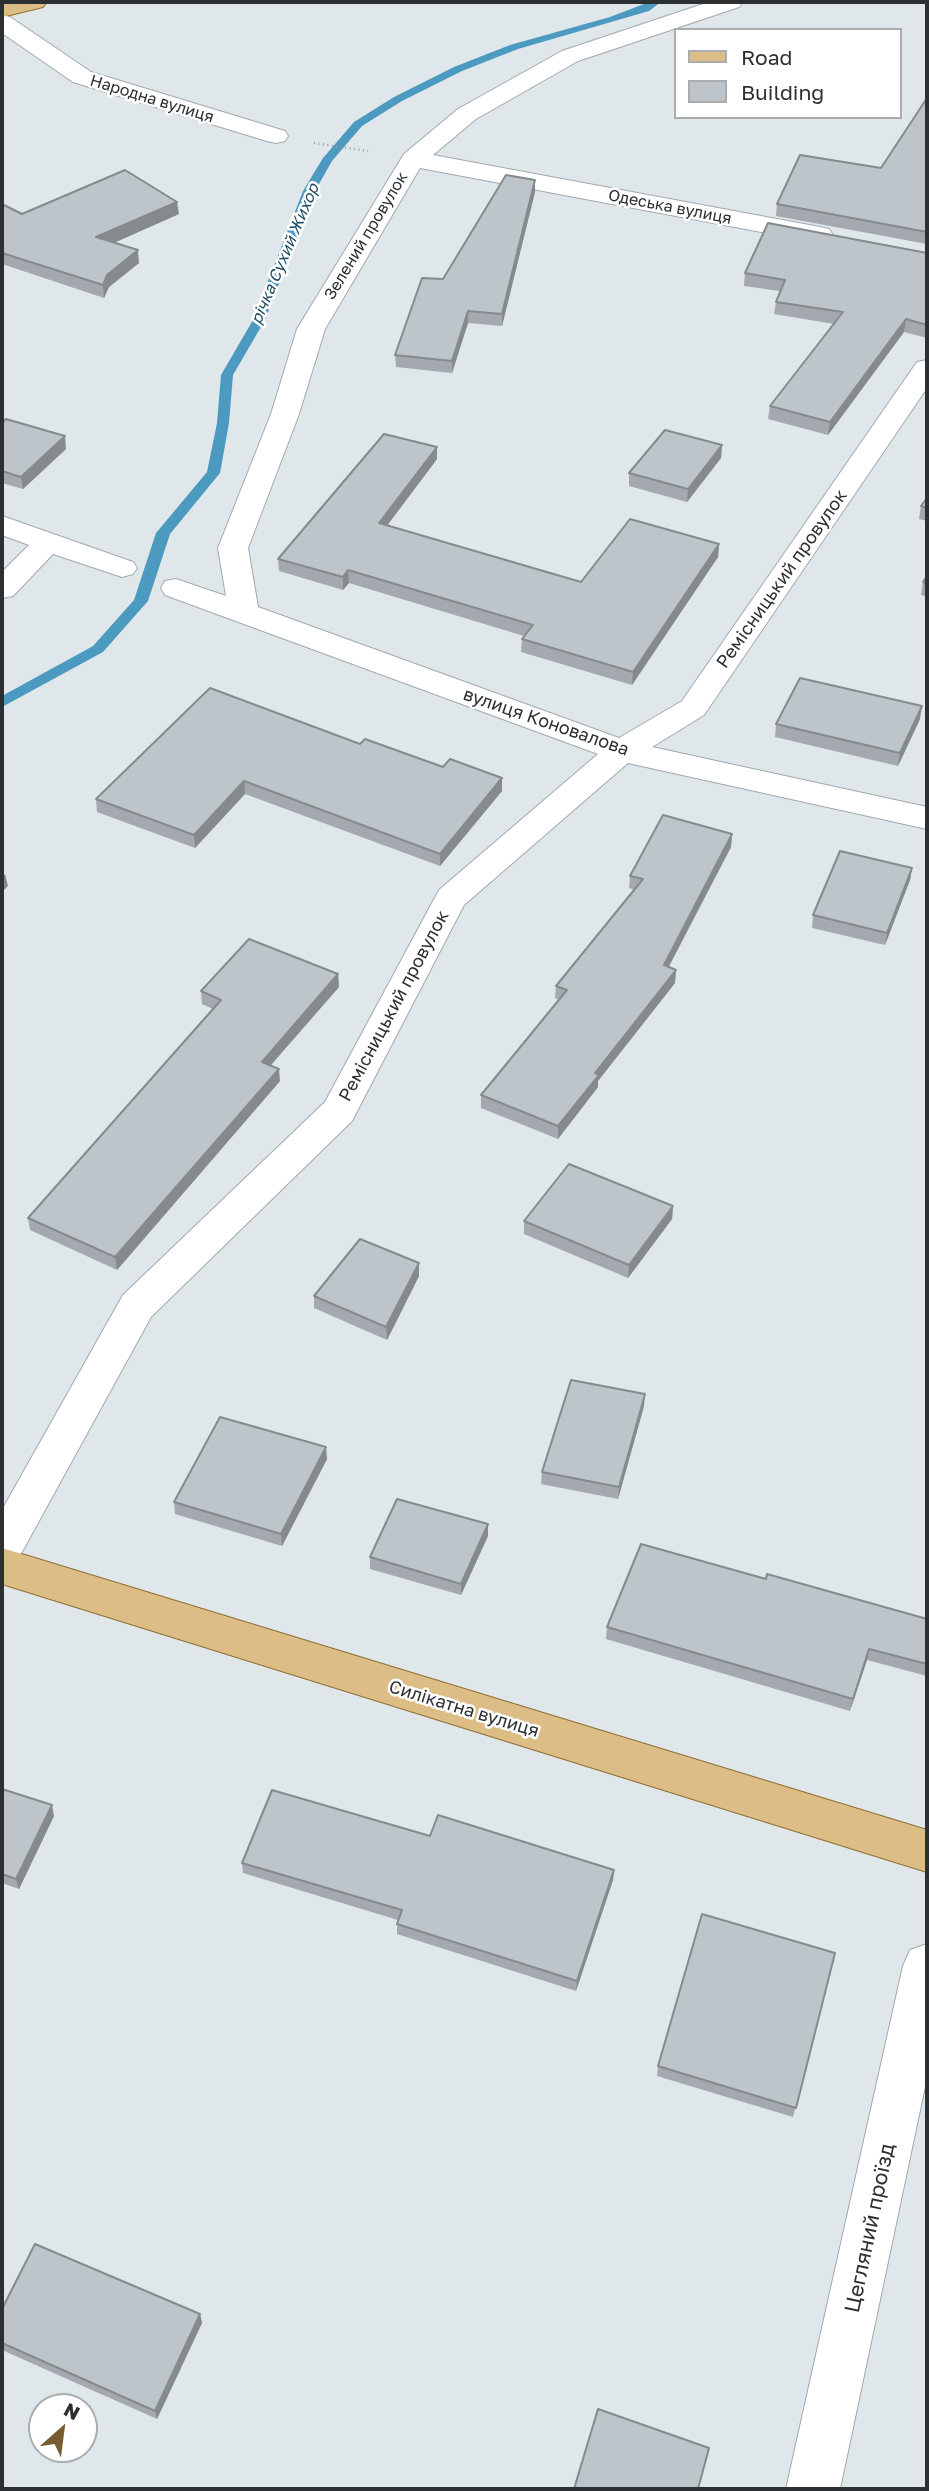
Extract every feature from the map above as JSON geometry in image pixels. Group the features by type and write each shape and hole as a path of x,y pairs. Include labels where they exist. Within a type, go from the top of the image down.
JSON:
{"main road":[{"path":"2,10 35,2"},
{"name":"Силікатна вулиця","path":"2,1566 927,1851"}],"street":[{"name":"Зелений провулок","path":"244,613 233,548 285,414 311,329 413,159 467,114 570,56 732,2"},
{"name":"Народна вулиця","path":"2,22 82,77 275,136"},
{"name":"Одеська вулиця","path":"413,159 846,240"},
{"name":"Ремісницький провулок","path":"2,1548 137,1306 339,1111 450,898 621,751 694,708 927,368"},
{"path":"2,525 122,568"},
{"path":"2,589 48,542"},
{"name":"вулиця Коновалова","path":"176,588 621,751 927,818"},
{"name":"Цегляний проїзд","path":"813,2489 927,1966"}],"path":[{"path":"275,136 413,159"}],"building":[{"path":"927,98 927,232 777,204 800,155 881,168"},
{"path":"125,170 177,202 96,237 138,250 107,275 103,285 2,253 2,204 22,214"},
{"path":"506,175 535,180 502,314 468,311 452,361 395,355 422,278 443,279"},
{"path":"768,223 927,253 927,325 906,319 830,422 770,406 843,312 776,302 785,280 745,273"},
{"path":"6,419 65,436 21,477 2,471 2,423"},
{"path":"665,430 722,445 688,489 629,473"},
{"path":"384,434 437,447 379,523 581,582 630,519 719,544 633,672 522,639 533,625 348,570 343,577 278,559"},
{"path":"800,678 922,706 900,753 776,724"},
{"path":"210,688 360,744 365,739 443,767 450,759 502,778 440,854 244,781 194,835 96,799"},
{"path":"663,815 732,834 664,965 676,970 595,1073 599,1075 558,1126 481,1095 567,990 556,986 643,879 630,876"},
{"path":"840,851 912,868 887,933 813,915"},
{"path":"249,939 338,974 262,1062 279,1069 115,1257 28,1218 221,1000 201,991"},
{"path":"569,1164 673,1206 629,1265 524,1221"},
{"path":"360,1239 419,1263 386,1327 314,1296"},
{"path":"571,1380 645,1394 619,1487 542,1472"},
{"path":"220,1417 326,1447 281,1534 174,1502"},
{"path":"397,1499 488,1524 461,1584 370,1557"},
{"path":"641,1544 766,1579 767,1574 927,1619 927,1664 869,1649 853,1699 607,1627"},
{"path":"2,1789 52,1805 16,1879 2,1874"},
{"path":"272,1790 430,1836 438,1815 614,1870 577,1981 397,1924 402,1910 242,1863"},
{"path":"702,1914 835,1953 796,2108 658,2066"},
{"path":"35,2244 200,2314 155,2411 2,2343 2,2309"},
{"path":"598,2409 709,2448 698,2489 574,2489"}],"waterway":[{"name":"річка Сухий Жихор","path":"2,702 98,649 141,601 163,533 213,473 223,423 227,375 259,320 309,191 327,160 358,124 398,99 458,69 514,47 645,9 656,2"}]}
